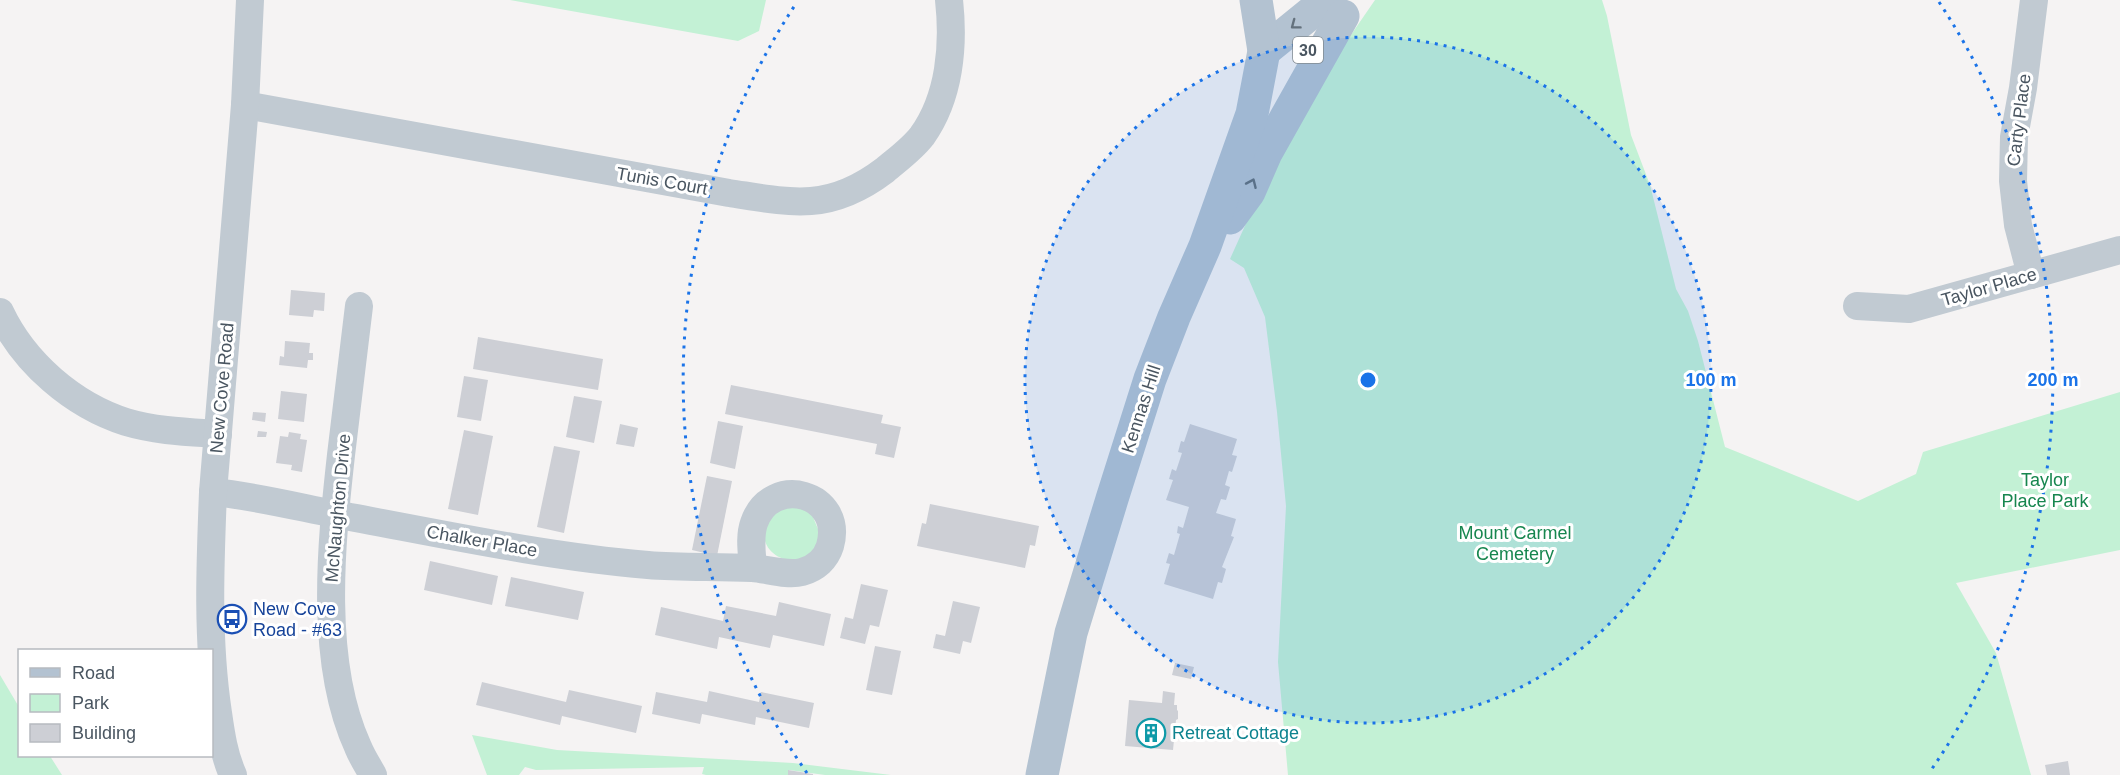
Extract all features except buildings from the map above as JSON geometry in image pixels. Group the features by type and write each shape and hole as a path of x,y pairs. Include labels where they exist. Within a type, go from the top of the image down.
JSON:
{"main road":[{"name":"Kennas Hill","path":"1042,775 1071,633 1108,509 1150,379 1205,246 1252,114 1264,51 1256,0"},
{"name":"30","path":"1264,51 1341,5"},
{"path":"1205,246 1234,214 1249,192 1266,153 1341,5"}],"street":[{"name":"New Cove Road","path":"212,649 213,492 245,105 250,0"},
{"name":"Tunis Court","path":"245,105 729,193 772,200 812,201 849,193 876,177 901,158 921,137 934,116 950,63 952,24 949,0"},
{"name":"Carty Place","path":"2031,275 2018,225 2013,181 2014,137 2023,88 2034,0"},
{"name":"Taylor Place","path":"1857,306 1909,309 2120,250"},
{"name":"McNaughton Drive","path":"359,306 335,514 331,586 334,651 345,707 357,746 373,775"},
{"path":"0,312 23,351 42,371 70,394 98,410 126,422 153,428 218,434"},
{"name":"Chalker Place","path":"213,492 593,561 670,567 753,568"},
{"name":"New Cove Road","path":"213,668 222,736 233,775"}],"green space":[{"path":"510,0 766,0 759,31 738,41"},
{"name":"Mount Carmel Cemetery","path":"1375,0 1602,0 1631,135 1650,185 1676,289 1688,311 1698,341 1725,447 1858,501 1916,474 1923,452 2120,392 2120,550 1956,583 1996,653 2031,775 1288,775 1278,662 1286,506 1277,412 1265,317 1244,268 1230,259 1293,119"},
{"path":"783,506 810,510 821,536 813,553 805,558 788,560 772,553 767,546 764,538 765,528"},
{"path":"0,675 18,705 18,757 51,757 62,775 0,775"},
{"path":"472,735 557,750 793,763 891,775 825,775 789,770 788,775 706,775 702,774 704,767 536,770 525,767 519,775 487,775"}],"place":[{"name":"New Cove Road - #63","path":"232,619"},
{"name":"Retreat Cottage","path":"1151,733"}],"park label":[{"name":"Taylor Place Park","path":"2045,490"}]}
